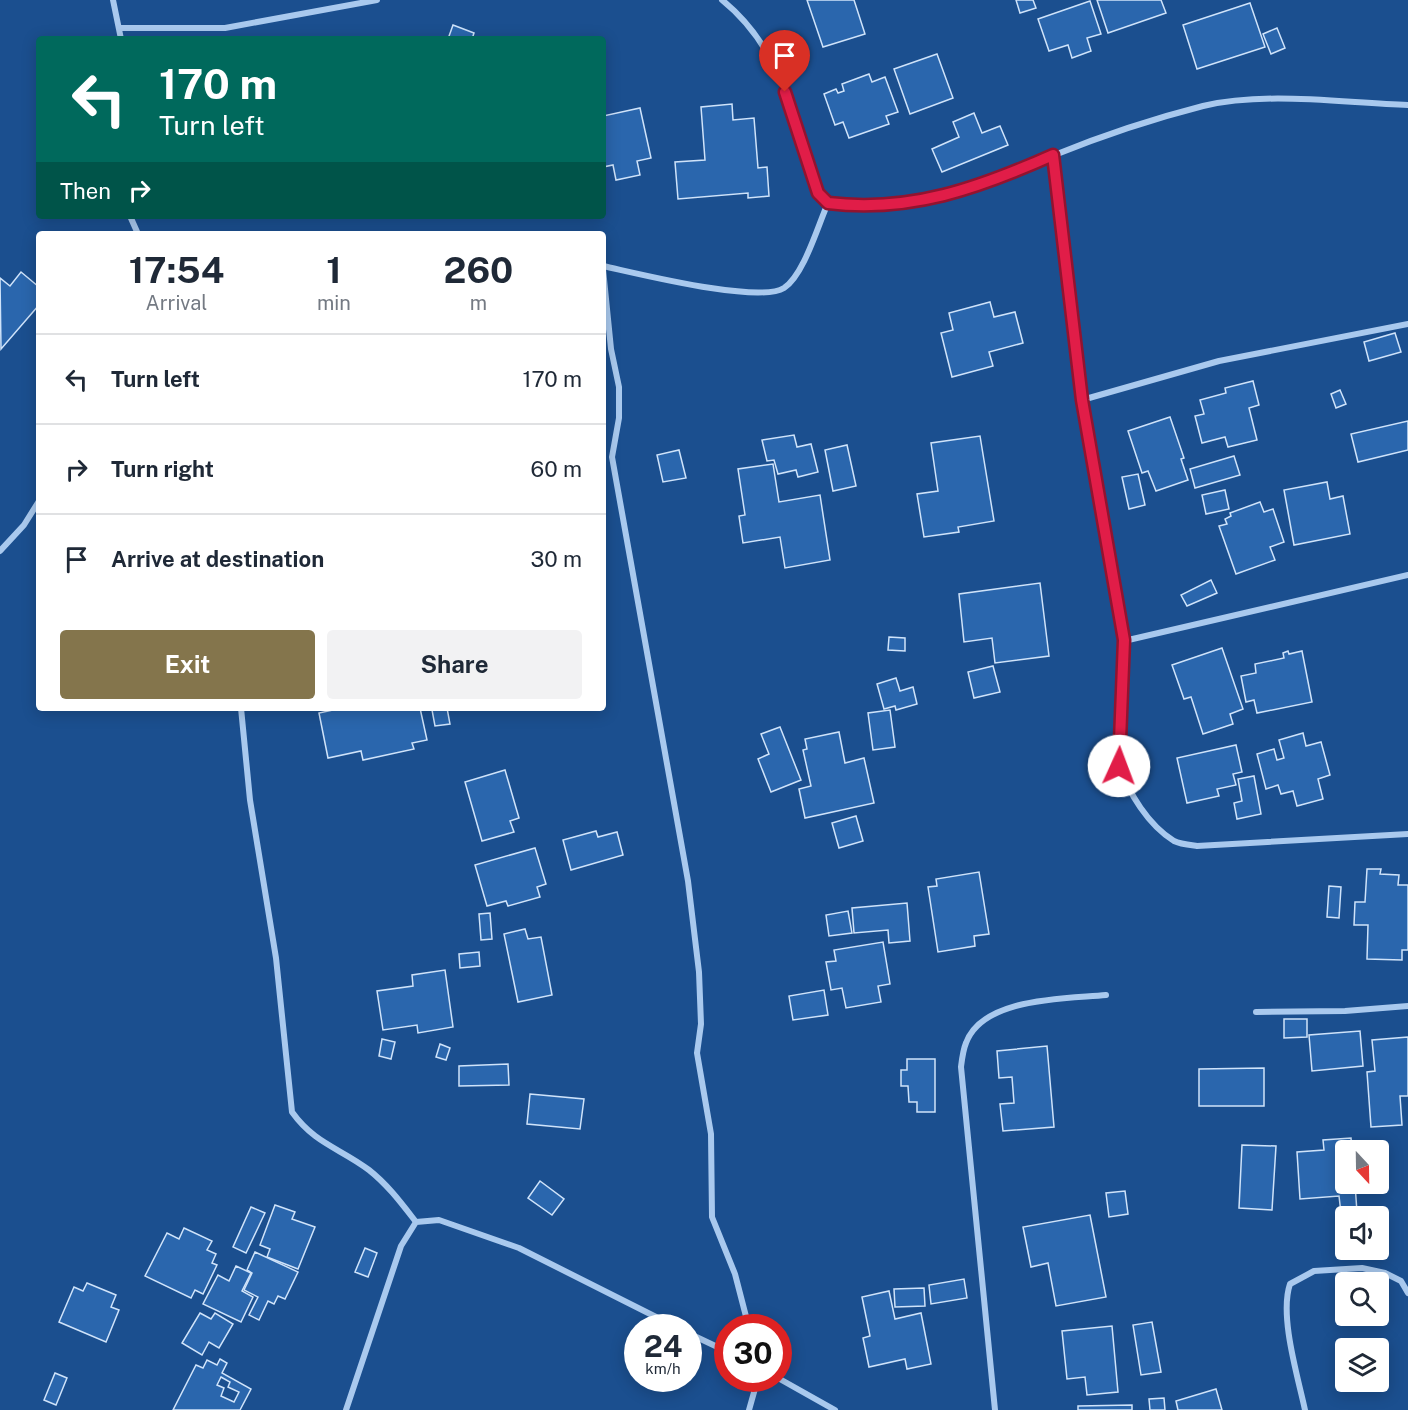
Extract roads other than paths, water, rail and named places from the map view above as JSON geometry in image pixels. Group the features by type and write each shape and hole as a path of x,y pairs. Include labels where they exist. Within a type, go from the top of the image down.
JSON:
{"street":[{"path":"113,0 121,36"},
{"path":"120,28 225,28 377,0"},
{"path":"722,0 744,18 779,71 818,193 828,203 898,204 933,199 987,184 1053,155 1147,122 1206,106 1258,99 1408,105"},
{"path":"1053,155 1082,400 1124,640 1119,766 1125,784 1149,819 1175,842 1197,846 1408,834"},
{"path":"606,268 765,294 784,288 798,273 828,203"},
{"path":"606,298 611,349 619,387 620,418 612,457 688,881 699,972 701,1024 697,1053 711,1134 712,1217 735,1274 745,1314"},
{"path":"1082,400 1220,361 1408,324"},
{"path":"0,551 24,525 36,506"},
{"path":"1124,640 1408,575"},
{"path":"241,711 250,800 276,958 292,1112 304,1130 370,1171 393,1192 416,1222"},
{"path":"995,1410 961,1066 966,1042 981,1023 1016,1004 1106,995"},
{"path":"1256,1012 1345,1011 1408,1006"},
{"path":"416,1222 439,1220 519,1248 650,1314"},
{"path":"346,1410 400,1246 416,1222"},
{"path":"1305,1410 1289,1325 1287,1294 1290,1284 1314,1271 1362,1268 1385,1273 1401,1281 1408,1293"},
{"path":"792,1386 836,1410"},
{"path":"749,1410 754,1392"}]}
